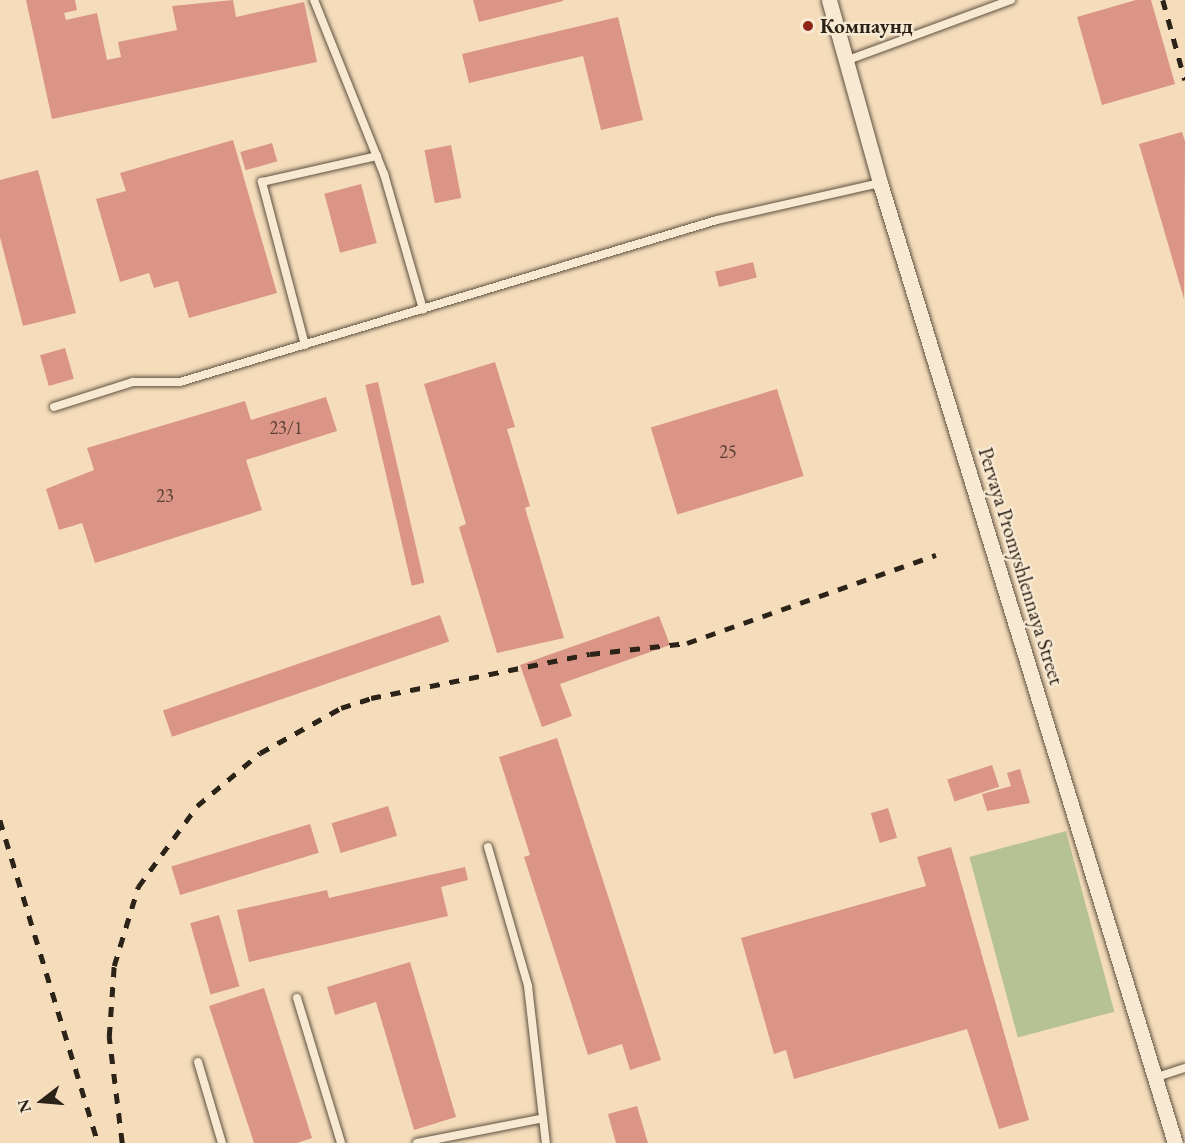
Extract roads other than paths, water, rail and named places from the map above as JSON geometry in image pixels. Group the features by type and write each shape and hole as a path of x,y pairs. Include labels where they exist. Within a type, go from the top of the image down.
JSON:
{"street":[{"name":"Pervaya Promyshlennaya Street","path":"829,0 880,183 1176,1143"}],"lane":[{"path":"314,0 377,156 423,309"},
{"path":"845,61 1011,0"},
{"path":"305,345 262,182 377,156"},
{"path":"54,407 133,382 180,382 717,220 880,183"},
{"path":"488,847 528,986 539,1119 546,1143"},
{"path":"297,998 341,1143"},
{"path":"198,1062 222,1143"},
{"path":"1157,1077 1185,1068"},
{"path":"417,1143 539,1119"}],"railway":[{"path":"1163,0 1185,80"},
{"path":"122,1143 109,1037 114,966 138,887 197,806 260,753 341,708 371,698 590,654 687,643 936,555"},
{"path":"0,820 98,1143"}],"place":[{"name":"Компаунд","path":"808,26"}]}
